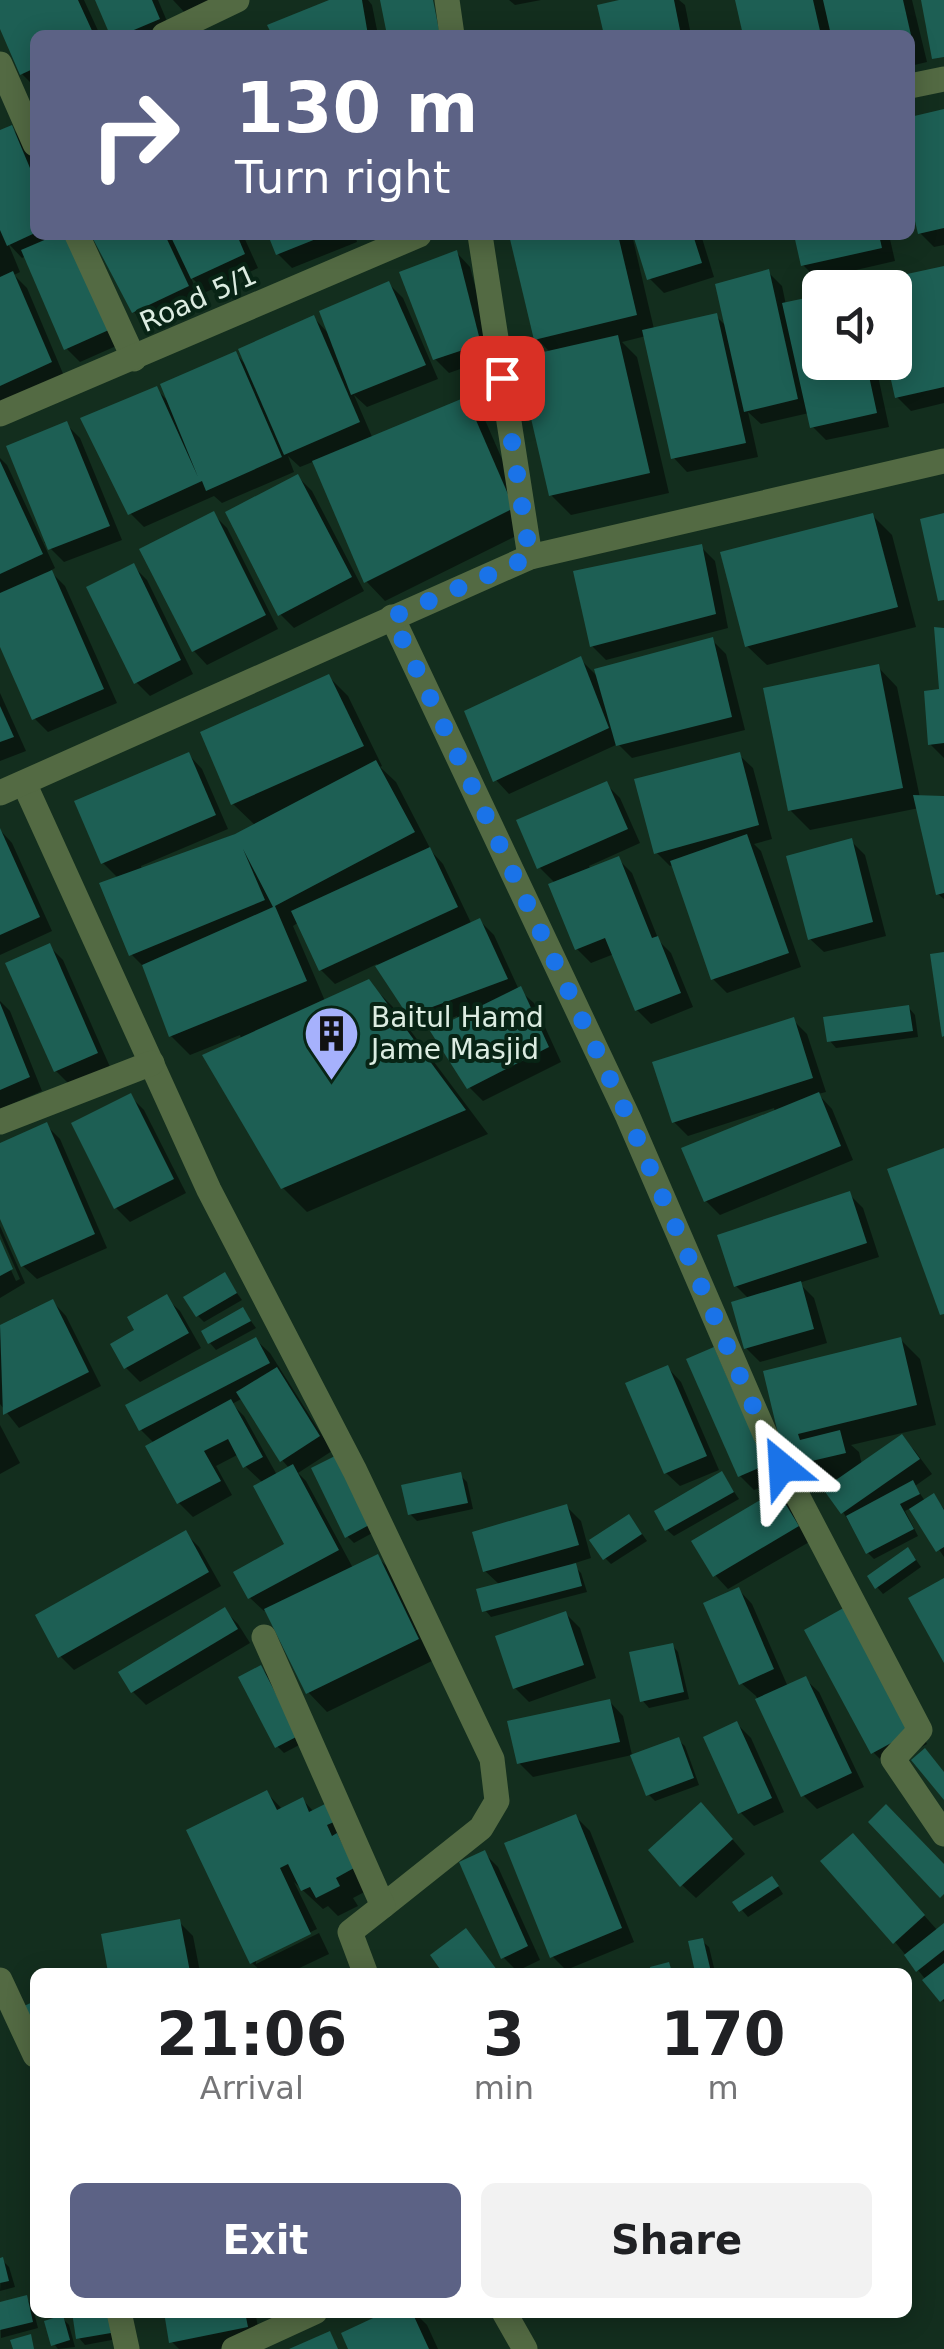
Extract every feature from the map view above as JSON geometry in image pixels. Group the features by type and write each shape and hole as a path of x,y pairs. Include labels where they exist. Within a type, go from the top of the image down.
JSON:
{"street":[{"path":"174,30 237,0"},
{"path":"448,0 451,30"},
{"path":"0,64 30,133"},
{"path":"915,85 944,79"},
{"path":"79,240 134,358"},
{"name":"Road 5/1","path":"0,414 406,240"},
{"path":"481,240 530,557"},
{"path":"363,1968 350,1932 481,1828 497,1802 492,1759 355,1472 209,1190 152,1064 12,788 530,557 944,460"},
{"path":"392,617 628,1117 765,1434 920,1730 893,1758 944,1834"},
{"path":"0,1122 152,1064"},
{"path":"264,1637 383,1906"},
{"path":"0,1980 30,2044"},
{"path":"120,2318 127,2349"},
{"path":"234,2349 302,2318"},
{"path":"507,2318 524,2349"}],"building":[{"path":"0,0 78,0 92,30 30,30 30,70 20,75 0,29"},
{"path":"95,0 152,0 160,19 134,30 108,30"},
{"path":"329,0 362,0 367,30 270,30 267,25"},
{"path":"380,0 433,0 439,30 386,30"},
{"path":"619,0 674,0 680,30 603,30 597,5"},
{"path":"735,0 813,0 820,30 742,30"},
{"path":"823,0 903,0 910,30 830,30"},
{"path":"921,0 944,0 944,57 932,59"},
{"path":"944,109 944,228 918,234 915,221 915,116"},
{"path":"12,125 30,168 30,235 7,246 0,230 0,130"},
{"path":"44,240 73,240 111,329 64,350 21,250"},
{"path":"94,240 167,240 189,286 132,313"},
{"path":"172,240 239,240 245,254 191,279"},
{"path":"270,240 314,240 276,255"},
{"path":"510,240 619,240 637,315 534,340"},
{"path":"635,240 695,240 702,263 647,280"},
{"path":"795,240 880,240 882,248 801,266"},
{"path":"457,250 481,344 433,360 399,272"},
{"path":"944,266 944,387 895,398 891,380 912,380 912,273"},
{"path":"769,269 798,399 744,412 715,284"},
{"path":"13,271 52,362 0,386 0,277"},
{"path":"389,281 426,365 351,395 319,311"},
{"path":"802,299 802,380 870,380 877,413 810,428 782,303"},
{"path":"717,313 746,443 671,459 642,330"},
{"path":"314,315 360,422 284,455 238,349"},
{"path":"618,335 650,473 549,496 517,358"},
{"path":"236,351 282,457 206,491 202,481 128,515 80,418 157,386 198,477 160,384"},
{"path":"466,397 514,508 364,583 312,461"},
{"path":"67,421 110,526 48,550 6,446"},
{"path":"0,461 43,554 0,574"},
{"path":"298,474 352,577 278,616 225,512"},
{"path":"214,511 266,615 192,652 139,549"},
{"path":"873,513 898,607 745,647 720,552"},
{"path":"944,513 944,600 938,601 920,519"},
{"path":"702,544 716,614 590,647 573,571"},
{"path":"134,563 181,660 134,684 86,587"},
{"path":"52,570 104,689 32,720 0,647 0,593"},
{"path":"934,627 944,628 944,743 928,745 924,691 939,689"},
{"path":"713,637 732,717 616,746 594,669"},
{"path":"581,656 609,728 493,782 464,711"},
{"path":"879,664 903,788 788,811 763,688"},
{"path":"329,674 364,746 231,805 200,732"},
{"path":"0,706 14,737 0,742"},
{"path":"189,752 216,815 101,864 74,801"},
{"path":"740,752 759,825 654,854 634,779"},
{"path":"376,760 415,832 275,906 307,981 169,1037 142,965 273,907 243,849 265,900 129,956 99,883 235,834"},
{"path":"607,781 628,829 537,869 516,820"},
{"path":"913,795 944,796 944,893 936,895"},
{"path":"0,828 40,917 0,935"},
{"path":"747,834 789,953 711,980 670,861"},
{"path":"852,838 873,922 808,940 786,856"},
{"path":"430,847 458,907 319,971 291,911"},
{"path":"619,856 652,938 658,936 681,993 635,1011 605,938 575,950 548,884"},
{"path":"480,918 508,979 408,1016 375,966"},
{"path":"50,943 98,1053 54,1072 5,963"},
{"path":"944,952 944,1036 942,1037 930,954"},
{"name":"Baitul Hamd Jame Masjid","path":"369,979 466,1110 281,1189 202,1055"},
{"path":"521,986 549,1047 467,1089 430,1031"},
{"path":"0,1003 30,1077 0,1090"},
{"path":"909,1005 913,1031 827,1042 823,1017"},
{"path":"794,1017 813,1078 672,1123 652,1062"},
{"path":"819,1092 841,1146 704,1202 681,1148"},
{"path":"131,1093 174,1179 114,1209 71,1123"},
{"path":"47,1122 95,1234 21,1267 0,1219 0,1143"},
{"path":"944,1148 944,1314 940,1315 887,1169"},
{"path":"850,1191 867,1243 734,1287 717,1235"},
{"path":"0,1239 13,1269 0,1276"},
{"path":"225,1272 237,1293 196,1317 183,1297"},
{"path":"801,1281 814,1329 744,1349 731,1302"},
{"path":"167,1294 189,1333 124,1369 110,1344 134,1330 127,1317"},
{"path":"53,1299 89,1372 3,1415 0,1325"},
{"path":"243,1307 251,1321 208,1344 201,1331"},
{"path":"256,1337 270,1363 139,1431 125,1405"},
{"path":"901,1337 917,1405 798,1434 800,1440 840,1430 846,1453 786,1467 763,1371"},
{"path":"714,1347 766,1465 738,1477 686,1359"},
{"path":"668,1365 707,1456 664,1474 625,1383"},
{"path":"277,1367 320,1436 280,1462 236,1392"},
{"path":"231,1399 263,1457 243,1468 228,1439 204,1451 221,1481 177,1504 145,1446"},
{"path":"902,1434 920,1459 841,1514 823,1489"},
{"path":"337,1455 371,1524 345,1538 311,1468"},
{"path":"293,1464 339,1550 248,1599 233,1572 284,1544 253,1486"},
{"path":"722,1471 734,1492 665,1531 654,1511"},
{"path":"461,1472 468,1503 408,1515 401,1485"},
{"path":"913,1480 920,1494 900,1504 914,1529 866,1554 846,1516"},
{"path":"777,1490 799,1526 713,1577 691,1541"},
{"path":"934,1493 944,1510 944,1547 936,1552 909,1509"},
{"path":"567,1504 579,1545 483,1572 472,1532"},
{"path":"629,1514 642,1534 603,1560 589,1540"},
{"path":"186,1530 209,1572 58,1658 35,1615"},
{"path":"908,1547 916,1560 875,1589 867,1576"},
{"path":"378,1554 419,1639 306,1694 264,1609"},
{"path":"576,1563 582,1586 482,1612 476,1589"},
{"path":"944,1578 944,1663 908,1598"},
{"path":"739,1587 774,1669 739,1685 703,1603"},
{"path":"847,1606 915,1730 871,1754 804,1630"},
{"path":"225,1607 238,1629 131,1693 118,1672"},
{"path":"566,1611 584,1665 513,1689 495,1636"},
{"path":"673,1643 684,1692 640,1702 629,1652"},
{"path":"261,1665 298,1736 275,1748 238,1677"},
{"path":"806,1676 852,1773 801,1797 755,1699"},
{"path":"610,1699 620,1742 517,1764 507,1721"},
{"path":"737,1721 772,1798 738,1814 703,1737"},
{"path":"679,1737 694,1778 646,1796 630,1755"},
{"path":"925,1748 944,1772 944,1800 911,1760"},
{"path":"267,1790 277,1810 303,1797 309,1812 327,1803 336,1821 327,1825 332,1836 337,1833 354,1868 336,1878 340,1886 316,1898 310,1887 301,1891 288,1864 280,1868 311,1934 250,1964 186,1830"},
{"path":"701,1802 733,1839 680,1887 648,1850"},
{"path":"886,1804 944,1864 944,1894 940,1898 868,1822"},
{"path":"576,1814 622,1928 550,1958 504,1843"},
{"path":"853,1833 925,1915 893,1944 820,1861"},
{"path":"485,1850 528,1946 501,1959 459,1862"},
{"path":"772,1876 779,1886 739,1912 732,1902"},
{"path":"180,1919 189,1968 107,1968 101,1934"},
{"path":"944,1923 944,1950 916,1972 904,1955"},
{"path":"466,1928 496,1968 439,1968 430,1955"},
{"path":"703,1938 710,1968 694,1968 688,1941"},
{"path":"669,1962 671,1968 650,1968"},
{"path":"944,1963 944,1999 940,2002 922,1980"},
{"path":"3,2257 9,2281 0,2283 0,2258"},
{"path":"27,2295 33,2322 0,2330 0,2302"},
{"path":"64,2318 70,2340 51,2346 44,2321"},
{"path":"73,2318 109,2318 111,2333 76,2339"},
{"path":"165,2318 246,2318 248,2327 169,2343"},
{"path":"373,2318 415,2318 429,2349 348,2349 341,2333"},
{"path":"330,2331 338,2349 289,2349"},
{"path":"31,2334 34,2349 13,2349 10,2340"}],"place":[{"name":"Baitul Hamd Jame Masjid","path":"332,1082"}],"route":[{"path":"502,378 530,557 392,617 628,1117 782,1467"}]}
